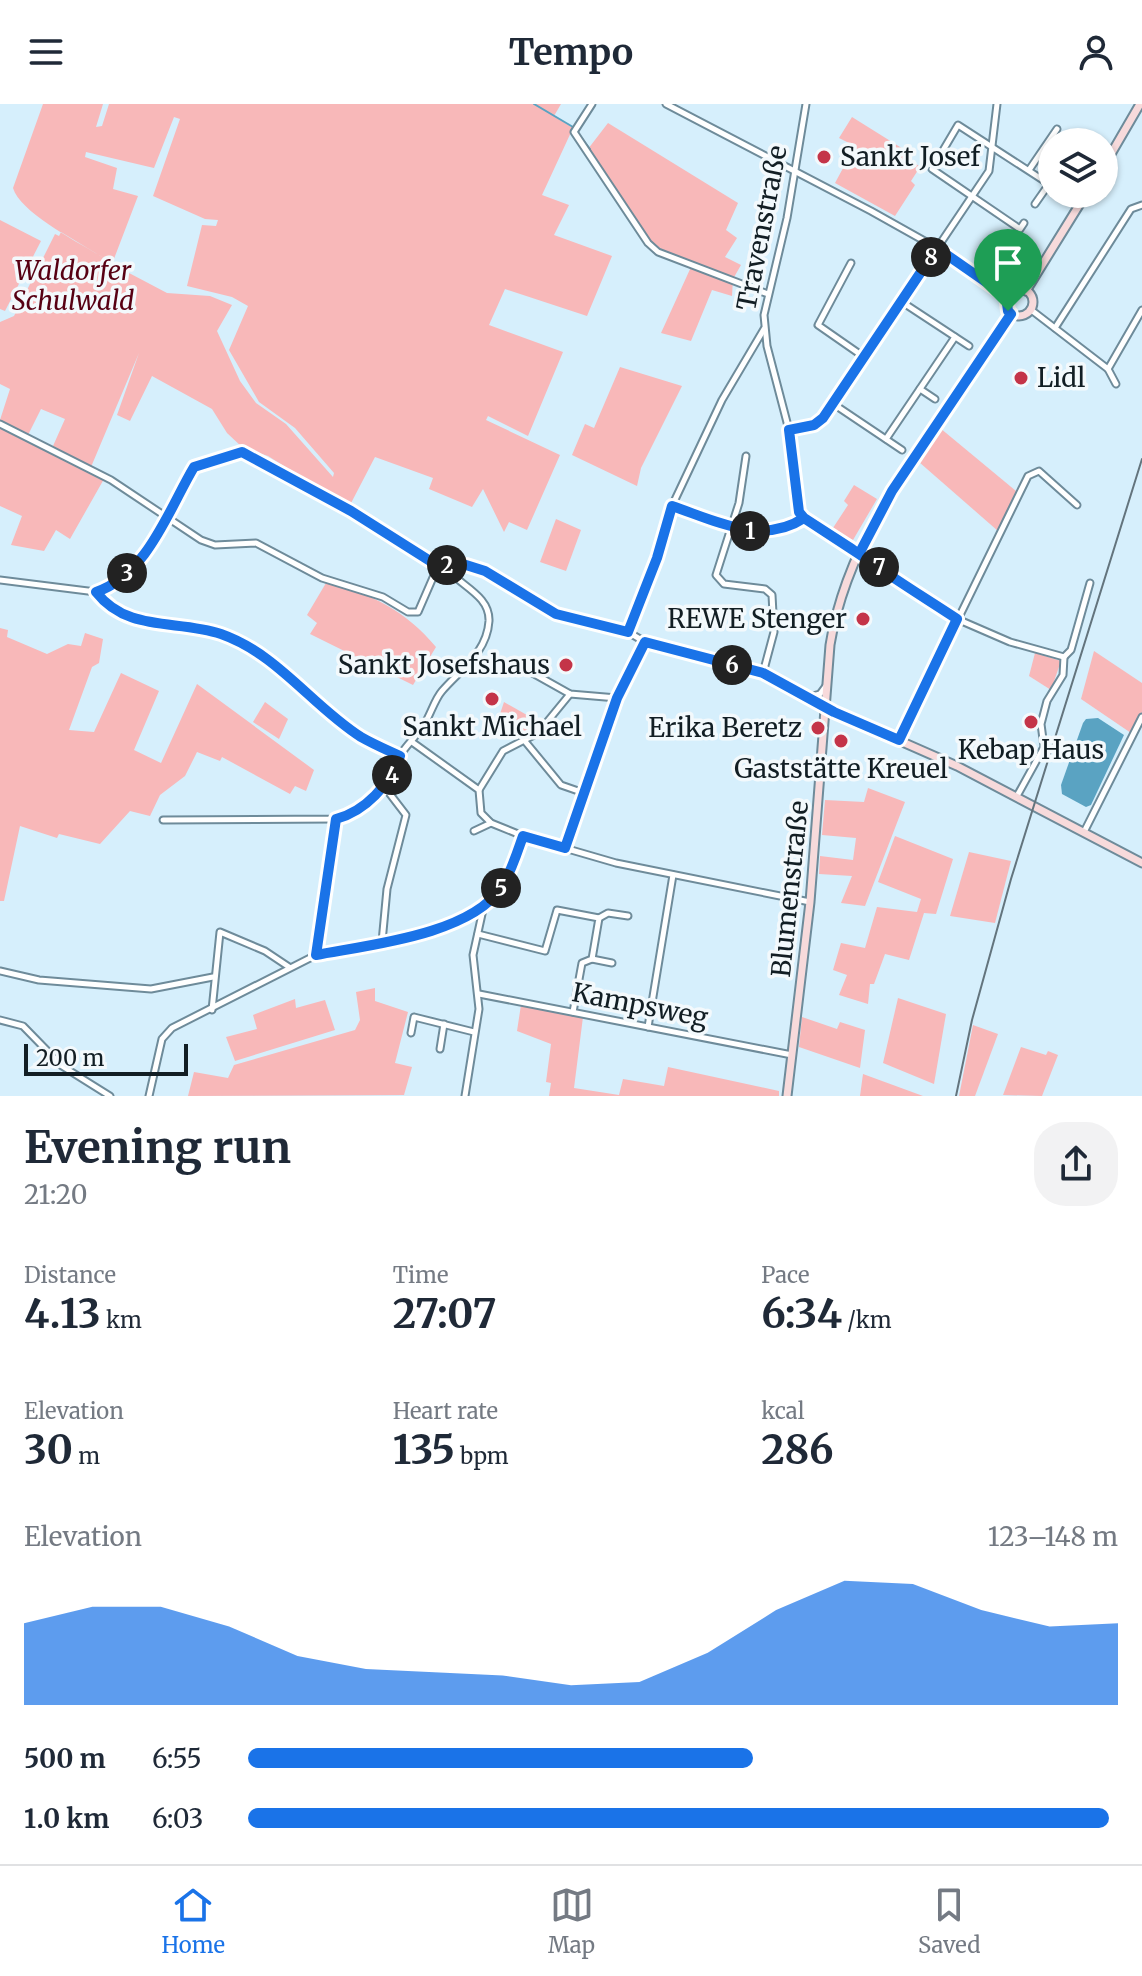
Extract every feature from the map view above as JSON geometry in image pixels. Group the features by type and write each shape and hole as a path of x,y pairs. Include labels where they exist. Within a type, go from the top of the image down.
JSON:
{"main road":[{"path":"1118,142 1140,104"},
{"path":"1026,291 1077,208"},
{"path":"1015,289 1026,291 1032,300 1030,309 1022,316 1011,314 1005,306 1006,296 1015,289"},
{"name":"Blumenstraße","path":"787,1096 810,902 832,631 859,554 892,491 1011,314"},
{"path":"825,708 1017,796 1142,863"},
{"path":"824,733 837,719 846,718"}],"street":[{"path":"592,104 575,130 648,243 658,252 768,294"},
{"path":"666,104 794,169 937,248 1006,296"},
{"name":"Travenstraße","path":"628,632 657,558 672,506 724,396 764,328 806,104"},
{"path":"789,430 819,423 989,171 997,104"},
{"path":"1024,223 1020,229 932,169 958,125 1049,184 1035,204"},
{"path":"1029,170 1038,157"},
{"path":"1055,328 1131,209 1142,205"},
{"path":"851,263 817,323 821,330 864,357"},
{"path":"902,302 969,346"},
{"path":"1030,309 1108,369 1116,384"},
{"path":"1108,369 1142,310"},
{"path":"764,328 789,430 796,502 804,518 957,619 1010,642 1064,657"},
{"path":"886,439 955,337"},
{"path":"920,389 935,399"},
{"path":"832,403 902,450"},
{"path":"0,424 111,480 165,518 215,545 256,543 322,578 383,597 408,612 418,612 441,566"},
{"path":"0,580 96,592 127,573 151,545 194,467 242,452 351,511 441,566 482,599 489,621 473,662 441,692 412,742 400,756 394,773 354,814 336,819 163,820"},
{"path":"746,456 739,503 716,570 717,579 724,584 765,589 773,598 774,632 763,673"},
{"path":"899,740 1028,476 1039,471 1077,505"},
{"path":"672,506 731,526 762,531 804,518"},
{"path":"441,566 466,565 485,571 556,614 628,632 645,642 763,673 825,708"},
{"path":"1017,796 1044,747 1041,724 1047,701 1063,675 1064,657 1071,650 1090,583"},
{"path":"96,592 102,600 135,620 220,634 235,641 271,662 359,736 400,756"},
{"path":"565,848 617,698 645,642"},
{"path":"473,662 497,670 529,671 570,694 617,698"},
{"path":"808,697 820,694 826,686"},
{"path":"570,694 545,727 503,751 479,790 481,813 491,823 523,836 673,875 810,902"},
{"path":"1084,833 1142,717"},
{"path":"524,740 561,785 585,793"},
{"path":"412,742 479,790"},
{"path":"382,942 387,889 406,815 383,785"},
{"path":"316,955 336,819"},
{"path":"474,831 491,823"},
{"path":"149,1096 166,1032 316,955 434,932 484,905 502,887 523,836"},
{"path":"648,1027 673,875"},
{"path":"465,1096 479,994 473,955 484,905"},
{"path":"478,934 545,951 557,910 599,918 608,913 628,916"},
{"path":"592,959 599,918"},
{"path":"212,1010 220,932 265,951 289,967"},
{"path":"573,1012 582,963 592,959 612,963"},
{"path":"0,971 39,980 151,989 213,977"},
{"name":"Kampsweg","path":"479,994 792,1055"},
{"path":"411,1033 414,1017 474,1032"},
{"path":"0,1020 23,1026 62,1066 110,1096"},
{"path":"440,1049 444,1024"}],"green space":[{"name":"Waldorfer Schulwald","path":"43,104 103,104 96,127 102,126 109,104 561,104 554,116 573,128 542,195 569,205 554,235 612,256 587,316 505,289 489,325 563,352 528,436 488,416 486,420 560,455 527,530 509,522 504,532 483,489 472,507 429,489 433,478 375,457 349,507 268,456 243,448 227,433 212,409 152,376 130,421 117,415 139,353 91,467 53,446 65,419 41,409 28,435 0,420 10,389 0,384 0,322 14,316 55,234 59,236 61,232 28,209 13,188","holes":["174,117 180,119 153,196 205,219 218,220 216,226 202,225 187,286 232,297 248,306 229,350 259,402 295,428 334,473 333,477 286,424 256,403 240,381 217,331 232,305 210,296 167,293 112,264 138,196 113,189 117,168 85,157 86,152 154,168"]},
{"path":"852,117 908,152 906,156 920,167 911,181 915,185 895,216 835,183 855,146 839,138"},
{"path":"608,123 738,203 726,230 737,238 725,257 741,265 733,279 732,296 712,290 691,341 661,333 691,267 650,242 588,149"},
{"path":"0,220 41,241 5,311 0,309"},
{"path":"620,367 682,386 641,468 637,486 572,455 585,424 594,428"},
{"path":"0,427 104,479 70,539 56,530 44,551 11,545 22,516 0,506"},
{"path":"940,428 1016,491 998,531 919,462"},
{"path":"854,485 877,499 853,540 831,531 848,505 844,501"},
{"path":"556,519 581,530 566,571 540,562"},
{"path":"326,583 387,605 425,634 436,647 413,685 310,634 317,623 307,615"},
{"path":"0,628 8,630 7,637 47,654 68,644 81,646 85,633 103,639 99,663 92,667 69,730 94,732 121,673 159,691 134,750 161,763 197,684 314,770 306,791 295,786 290,794 222,757 220,761 197,752 185,776 160,795 150,816 130,811 100,844 59,834 57,838 20,826 4,901 0,901"},
{"path":"1094,651 1142,683 1142,712 1131,733 1081,699"},
{"path":"1035,653 1061,661 1051,690 1029,676"},
{"path":"265,702 288,719 279,739 253,722"},
{"path":"504,702 541,723 533,732 515,737 496,726"},
{"path":"868,788 905,802 865,906 841,903 852,876 819,874 820,856 853,860 856,838 822,835 825,800 864,802"},
{"path":"895,836 953,859 936,914 924,913 909,960 885,954 874,984 870,984 868,1004 839,995 847,975 833,970 841,943 865,948 877,907 917,912 921,899 878,882"},
{"path":"969,852 1011,861 995,923 950,916"},
{"path":"375,988 375,1001 408,1012 395,1063 412,1067 404,1095 188,1096 194,1072 228,1078 234,1065 355,1030 360,1020 356,992"},
{"path":"898,998 946,1014 934,1084 883,1063"},
{"path":"295,999 296,1008 325,1000 335,1030 235,1061 226,1037 257,1029 253,1015"},
{"path":"521,1005 583,1017 574,1088 619,1095 623,1079 664,1086 668,1067 779,1091 779,1096 549,1096 551,1083 546,1082 551,1044 517,1031"},
{"path":"802,1017 837,1029 840,1022 865,1030 860,1068 799,1047"},
{"path":"973,1025 998,1034 975,1096 959,1096"},
{"path":"1021,1047 1046,1055 1048,1051 1058,1055 1042,1096 1003,1095"},
{"path":"863,1074 923,1096 860,1096"}],"water":[{"path":"1098,718 1124,735 1091,805 1086,807 1062,794 1061,785 1083,723 1086,719"}],"waterway":[{"path":"534,104 573,127 590,149"}],"tram line":[{"path":"956,1096 972,1020 1011,879 1142,459"}],"place":[{"name":"Sankt Josef","path":"824,157"},
{"name":"Lidl","path":"1021,378"},
{"name":"REWE Stenger","path":"863,619"},
{"name":"Sankt Josefshaus","path":"566,665"},
{"name":"Sankt Michael","path":"492,699"},
{"name":"Kebap Haus","path":"1031,722"},
{"name":"Erika Beretz","path":"818,728"},
{"name":"Gaststätte Kreuel","path":"841,741"}],"route":[{"path":"1008,311 1006,296 937,248 819,423 789,430 796,502 804,518 957,619 899,740 846,718 763,673 695,658 645,642 617,698 565,848 523,836 502,887 492,898 434,932 316,955 336,819 354,814 366,805 394,773 400,756 359,736 271,662 235,641 220,634 155,625 126,617 96,592 125,575 151,545 194,467 242,452 351,511 438,566 466,565 485,571 556,614 628,632 648,585 672,506 747,531 762,531 804,518 859,554 892,491 1011,314 1008,311"}]}
